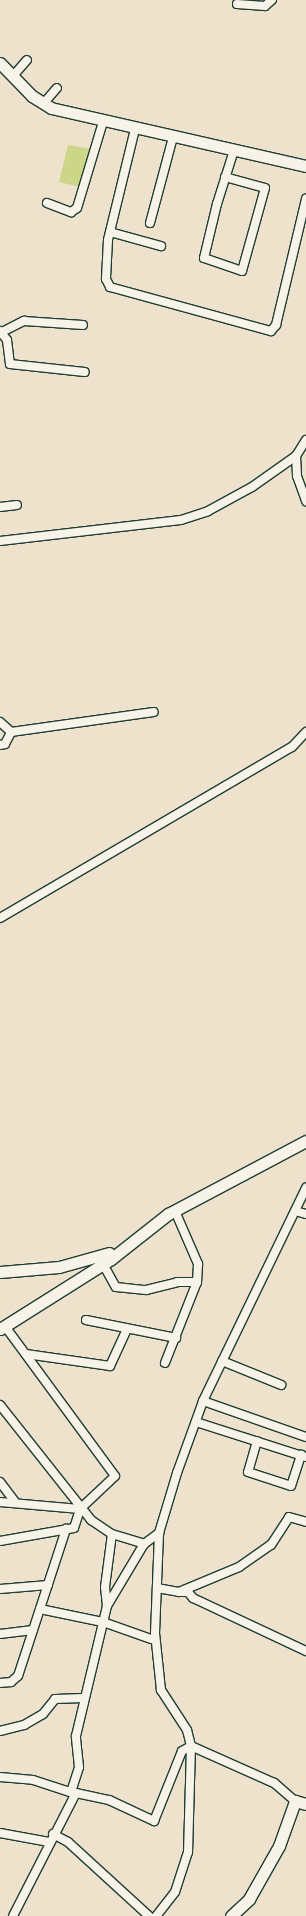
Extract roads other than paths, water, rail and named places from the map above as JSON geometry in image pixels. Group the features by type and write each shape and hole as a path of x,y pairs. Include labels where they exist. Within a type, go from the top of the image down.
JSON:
{"street":[{"path":"237,4 265,6 272,0"},
{"path":"13,76 27,60"},
{"path":"0,63 43,104 103,122 306,166"},
{"path":"43,104 57,88"},
{"path":"47,203 70,212 78,208 103,122"},
{"path":"135,129 110,232 106,279 110,287 271,331 276,325 306,199"},
{"path":"150,223 173,137"},
{"path":"226,177 265,188 242,271 204,258 226,177 234,150"},
{"path":"110,232 161,246"},
{"path":"83,325 24,320 1,331 7,340 10,364 85,372"},
{"path":"0,541 181,520 241,494 296,456 306,440"},
{"path":"296,456 297,476 306,501"},
{"path":"0,507 17,505"},
{"path":"11,732 154,712"},
{"path":"0,722 11,732"},
{"path":"0,745 5,744 11,732"},
{"path":"0,918 292,747 306,732"},
{"path":"0,1541 74,1528 80,1509 115,1476 26,1354 2,1327 103,1264 123,1247 175,1211 306,1141"},
{"path":"156,1916 175,1892 188,1852 191,1746 187,1730 161,1690 155,1633 159,1533 203,1401 306,1188"},
{"path":"165,1363 197,1282 198,1264 175,1211"},
{"path":"295,1211 306,1214"},
{"path":"0,1272 66,1265 96,1259 123,1247"},
{"path":"103,1264 116,1286 146,1290 177,1282 197,1282"},
{"path":"86,1320 176,1338"},
{"path":"26,1354 110,1366 127,1329"},
{"path":"222,1361 281,1385"},
{"path":"203,1401 306,1437"},
{"path":"1,1407 80,1509 112,1534 144,1544"},
{"path":"196,1422 257,1441 303,1456 291,1486 248,1472 257,1441"},
{"path":"0,1482 16,1503"},
{"path":"0,1502 80,1509"},
{"path":"179,1592 255,1557 271,1545 289,1517 306,1522"},
{"path":"0,1683 18,1676 66,1529"},
{"path":"13,1916 73,1792 79,1767 76,1736 83,1698 107,1606 144,1544 159,1533"},
{"path":"107,1606 105,1587 112,1534"},
{"path":"0,1589 48,1585"},
{"path":"157,1588 188,1592 193,1598 306,1651"},
{"path":"40,1609 103,1622 150,1639"},
{"path":"0,1634 33,1630"},
{"path":"0,1731 24,1725 43,1714 55,1699 83,1698"},
{"path":"0,1777 33,1780 73,1792 109,1800 154,1821 182,1751 191,1746"},
{"path":"191,1746 274,1782 301,1803 249,1899 231,1916"},
{"path":"0,1833 51,1838 68,1842 149,1916"}]}
